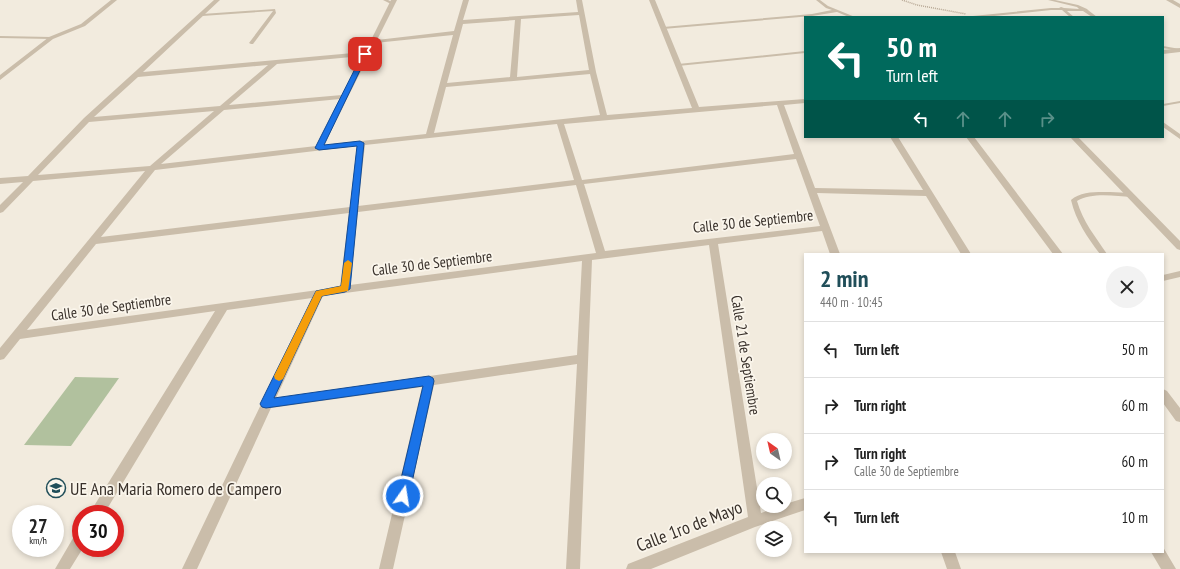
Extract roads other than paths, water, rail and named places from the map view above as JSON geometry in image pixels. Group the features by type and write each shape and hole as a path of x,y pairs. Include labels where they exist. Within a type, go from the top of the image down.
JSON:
{"street":[{"path":"0,78 51,38 83,25 114,0"},
{"path":"0,210 87,120 217,0"},
{"path":"429,136 466,0"},
{"path":"579,0 593,72 604,117"},
{"path":"652,0 697,111"},
{"path":"1169,0 1180,6"},
{"path":"319,148 371,42 393,1"},
{"path":"460,22 582,13"},
{"path":"512,79 518,18"},
{"path":"371,42 456,33"},
{"path":"1164,52 1180,50"},
{"path":"1172,51 1180,54"},
{"path":"135,75 365,54"},
{"path":"0,356 19,335 152,168 274,63"},
{"path":"444,85 593,72"},
{"path":"87,120 344,97"},
{"path":"0,181 152,168 360,143 604,117 697,111 804,101"},
{"path":"780,104 835,253"},
{"path":"560,122 578,184 602,256"},
{"path":"895,138 965,253"},
{"path":"971,138 1057,253"},
{"path":"1075,138 1180,247"},
{"path":"345,289 360,143"},
{"path":"93,241 578,184 799,156"},
{"path":"812,190 928,193"},
{"name":"Calle 30 de Septiembre","path":"19,335 345,289 713,241 826,228"},
{"name":"Calle 21 de Septiembre","path":"713,241 755,521"},
{"path":"573,569 587,258"},
{"path":"1164,278 1178,277"},
{"path":"189,569 319,293"},
{"path":"102,505 223,307"},
{"path":"266,404 583,359"},
{"path":"386,569 429,381"},
{"path":"1164,395 1180,417"},
{"name":"Calle 1ro de Mayo","path":"633,569 755,521 804,504"},
{"path":"62,569 72,553"},
{"path":"948,553 954,569"},
{"path":"1159,553 1169,569"}],"lane":[{"path":"385,0 393,1"},
{"path":"818,0 827,7 850,16"},
{"path":"1050,0 1075,5 1086,10 1094,16"},
{"path":"1061,9 1062,2"},
{"path":"1061,9 1071,16"},
{"path":"978,16 1061,9 1086,10"},
{"path":"202,15 274,10 275,12 251,43"},
{"path":"663,28 820,14 836,11"},
{"path":"0,37 51,38"},
{"path":"1164,47 1180,50"},
{"path":"678,65 804,52"},
{"path":"1164,105 1180,102"},
{"path":"1164,125 1180,137"},
{"path":"1103,253 1081,220 1074,200 1078,197 1086,195 1131,195"}],"place":[{"name":"UE Ana Maria Romero de Campero","path":"56,488"}]}
